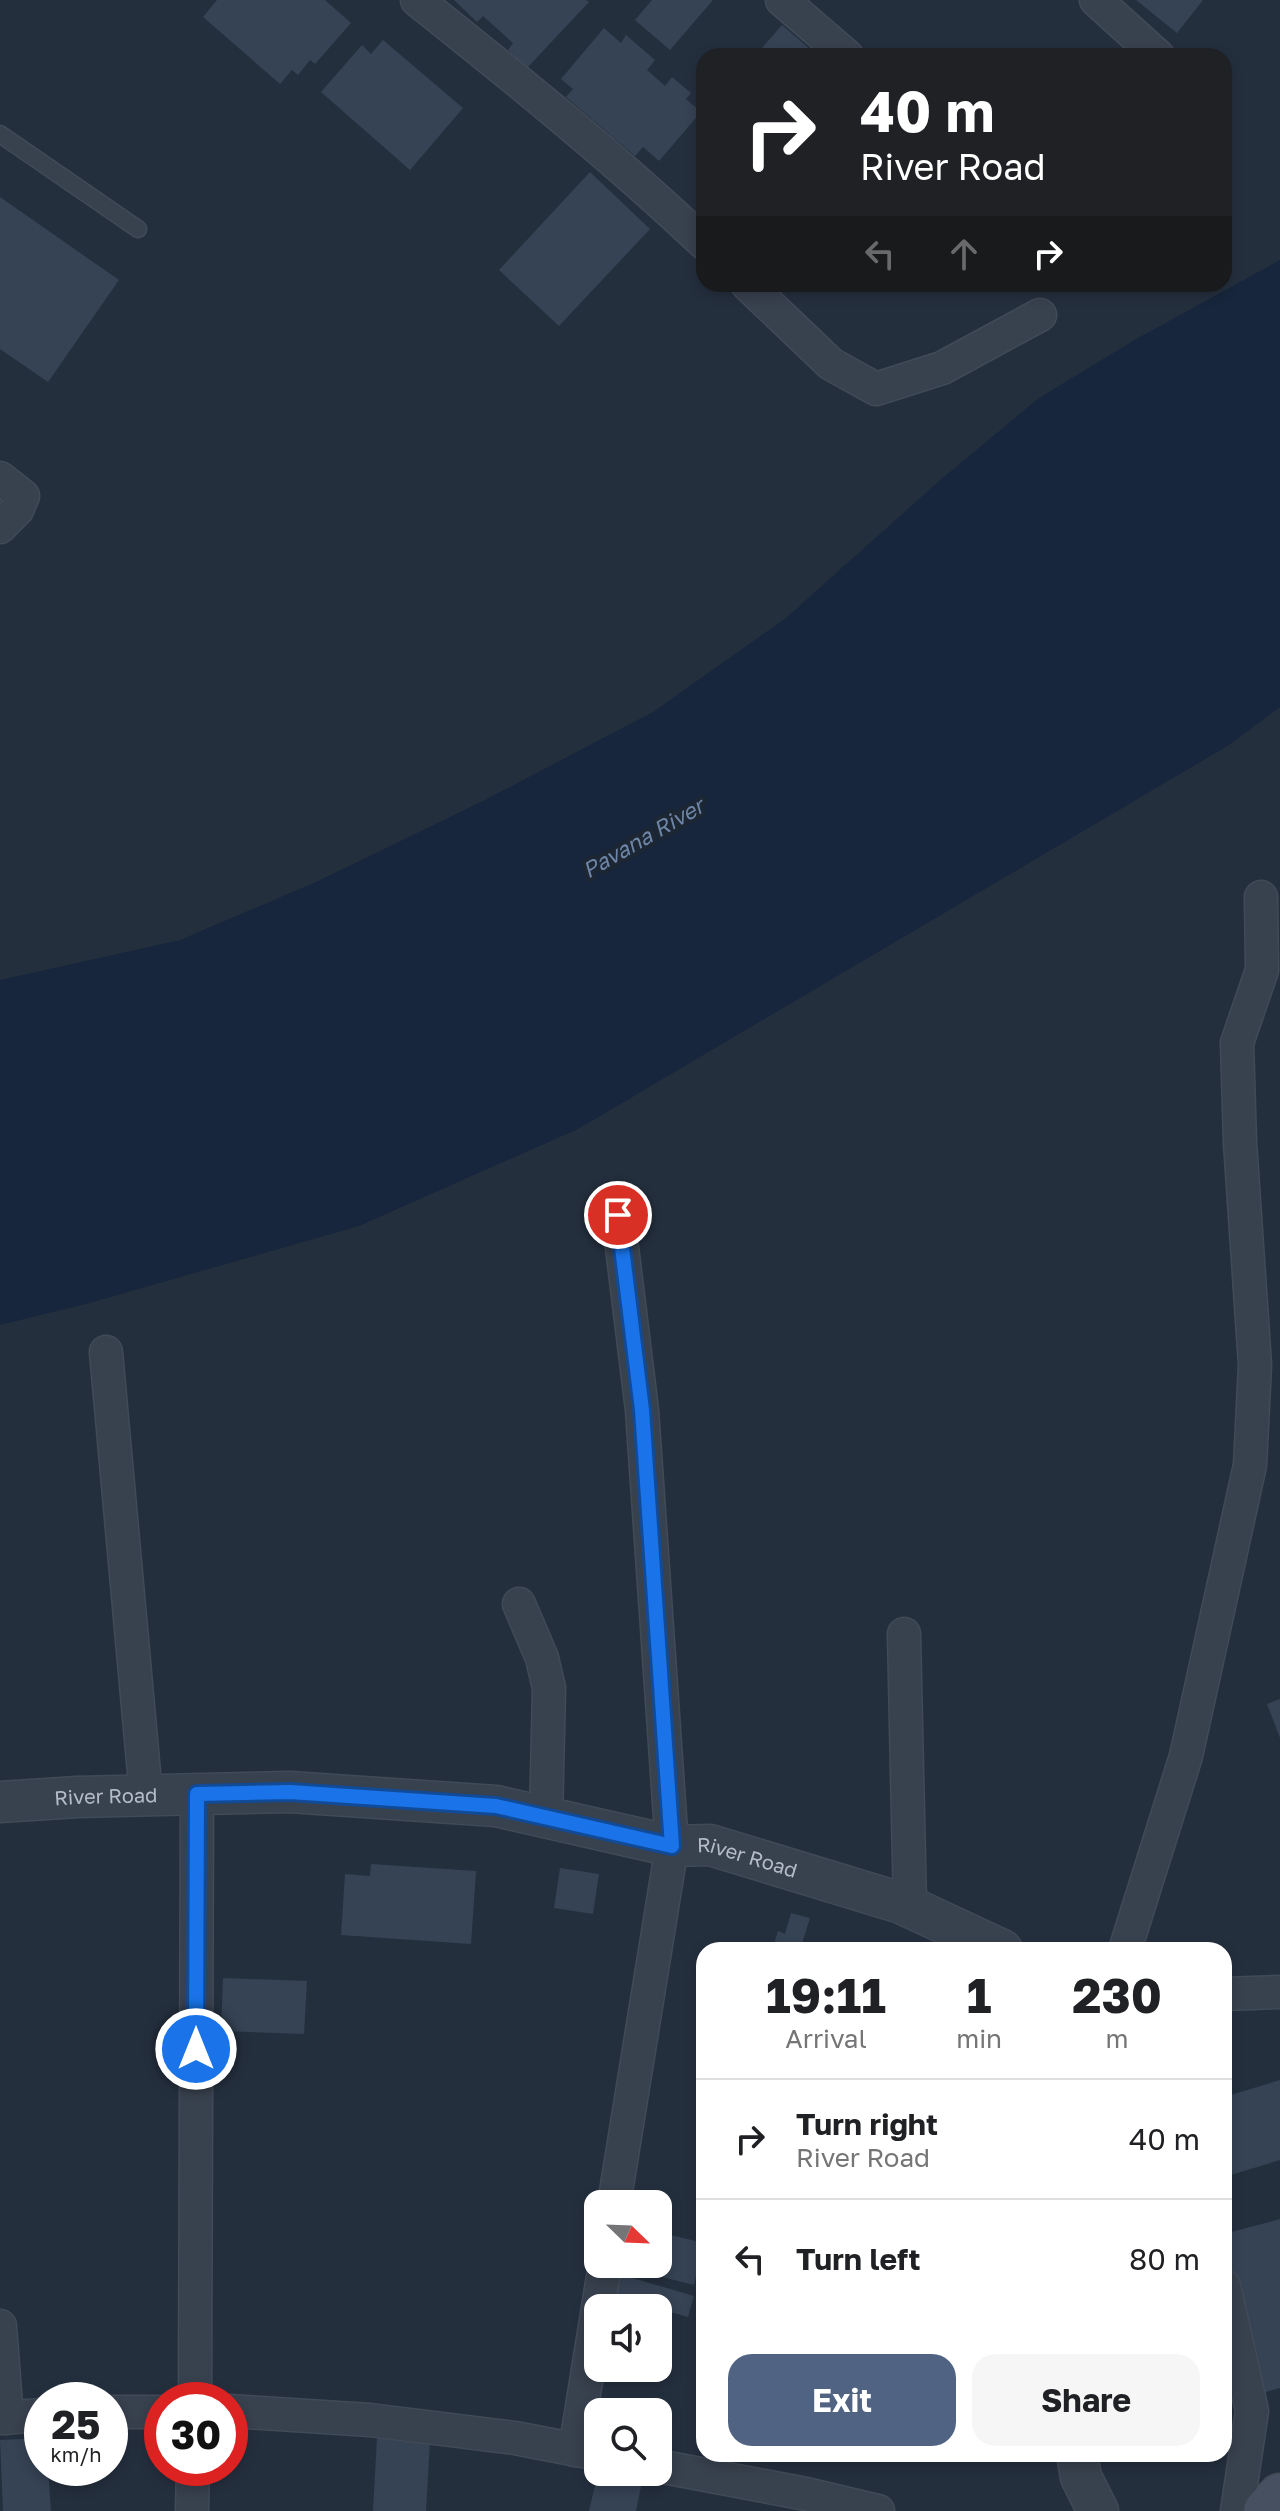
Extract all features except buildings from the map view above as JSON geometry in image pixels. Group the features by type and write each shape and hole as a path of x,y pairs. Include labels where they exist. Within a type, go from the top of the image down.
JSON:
{"main road":[{"path":"1266,2511 1280,2496"}],"street":[{"path":"417,0 525,87 696,235"},
{"path":"782,0 838,48"},
{"path":"1096,0 1149,48"},
{"path":"755,292 831,364 876,389 942,368 1040,315"},
{"path":"0,478 23,496 17,510 0,527"},
{"path":"1128,1942 1186,1756 1250,1465 1255,1365 1240,1142 1237,1043 1262,970 1261,897"},
{"path":"616,2190 672,1846 642,1410 618,1215"},
{"path":"106,1352 146,1795"},
{"path":"519,1604 542,1658 549,1688 546,1818"},
{"path":"904,1634 910,1907"},
{"name":"River Road","path":"0,1802 77,1797 306,1793 496,1806 672,1846 710,1845 910,1907 985,1942"},
{"path":"195,2382 197,1794"},
{"path":"1232,1994 1280,1992"},
{"path":"591,2398 604,2278"},
{"path":"1232,2322 1252,2411 1237,2511"},
{"path":"0,2326 3,2418 24,2416"},
{"path":"248,2412 370,2420 515,2438 584,2452"},
{"path":"1078,2462 1081,2477 1098,2511"},
{"path":"672,2469 878,2511"},
{"path":"192,2511 193,2486"}],"lane":[{"path":"0,134 138,229"}],"water":[{"name":"Pavana River","path":"1280,260 1280,707 1229,745 578,1129 359,1226 86,1304 0,1325 0,980 180,940 316,882 483,801 653,712 786,618 938,482 1039,398 1222,292 1232,292 1232,286"}],"route":[{"path":"196,2049 197,1794 290,1792 496,1806 672,1846 642,1410 618,1215"}]}
